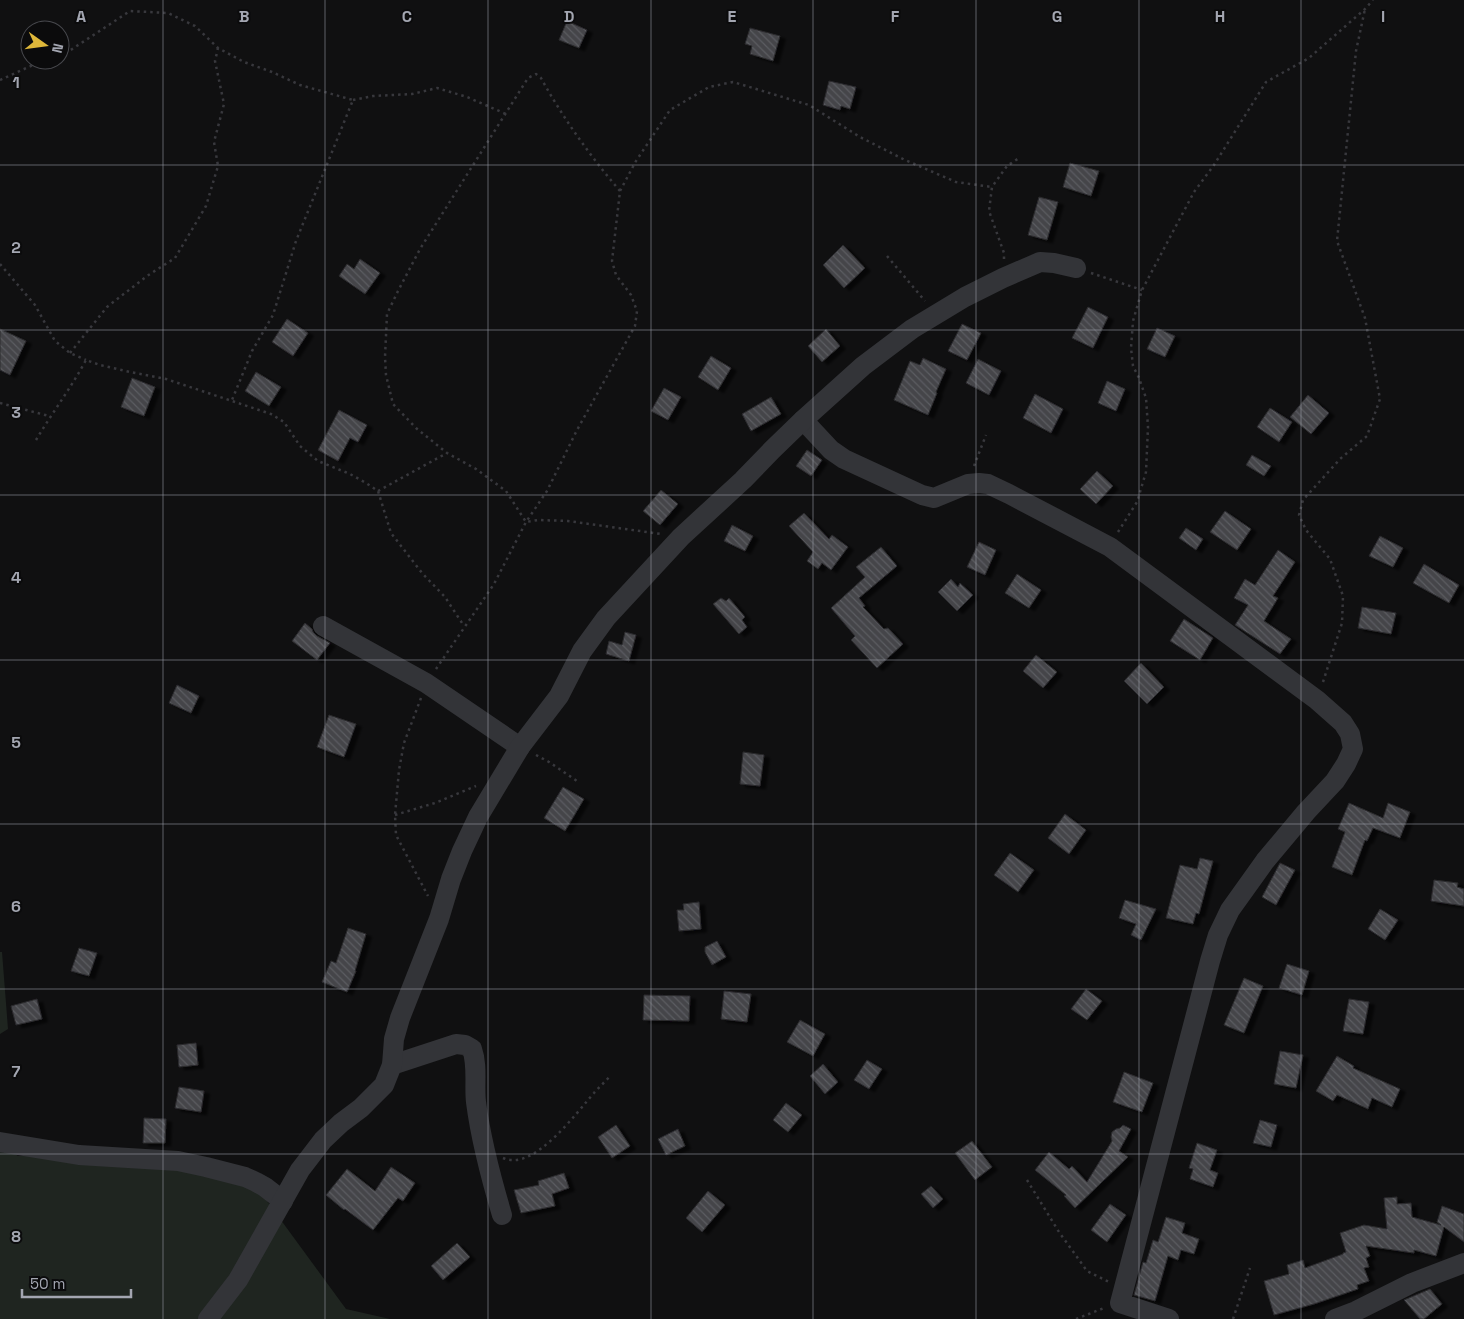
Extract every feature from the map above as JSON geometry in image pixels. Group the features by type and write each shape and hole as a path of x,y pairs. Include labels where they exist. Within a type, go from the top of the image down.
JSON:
{"street":[{"path":"208,1319 238,1280 300,1170 323,1140 384,1086 392,1065 394,1039 400,1018 439,919 451,879 478,817 520,748 559,696 582,651 606,618 680,536 743,480 803,420 863,366 912,329 965,297 1040,262 1076,268"},
{"path":"803,420 831,450 844,459 922,495 934,498 968,484 988,484 1110,547 1317,700 1343,723 1350,734 1353,749 1335,781 1265,861 1230,910 1218,935 1122,1296 1169,1319"},
{"path":"323,626 426,683 520,748"},
{"path":"392,1065 456,1044 465,1045 472,1049 476,1100 484,1149 502,1215"},
{"path":"0,1142 79,1155 178,1161 246,1177 265,1187 284,1201"},
{"path":"1335,1319 1356,1311 1412,1283 1464,1263"}],"path":[{"path":"1110,547 1137,502 1146,472 1148,427 1146,398 1133,366 1131,348 1133,321 1142,290 1194,192 1214,165 1266,82 1309,58 1373,0"},
{"path":"1317,700 1342,623 1343,596 1330,559 1306,530 1299,515 1303,500 1340,460 1367,436 1380,399 1365,318 1338,241 1356,51 1365,9"},
{"path":"70,50 130,11 168,12 196,26 218,48 244,62 300,85 354,100 373,96 412,94 437,88 467,97 506,114"},
{"path":"70,352 107,307 147,276 175,258 206,206 218,166 214,142 224,104 215,61 218,48"},
{"path":"0,80 22,70"},
{"path":"526,522 506,491 476,469 447,453 416,428 393,404 386,375 387,314 420,249 528,78 536,74 541,78 560,112 601,169 620,191"},
{"path":"439,919 396,835 395,816 399,770 404,743 426,683 494,584 526,522 547,491 577,430 635,326 637,311 631,295 616,275 612,261 620,191 636,161 670,110 709,87 733,82 809,105 860,137 956,182 992,187"},
{"path":"232,400 252,351 272,315 296,241 354,100"},
{"path":"1003,278 1004,253 989,211 992,187 1007,166 1019,158"},
{"path":"887,256 936,314"},
{"path":"0,264 35,305 55,341 70,352 86,360 130,372 166,379 271,414 284,422 300,446 318,460 366,482 378,491 391,533 422,573 445,596 464,626"},
{"path":"1076,268 1142,290"},
{"path":"36,440 86,360"},
{"path":"0,403 50,416"},
{"path":"968,484 986,435"},
{"path":"378,491 447,453"},
{"path":"526,522 568,520 680,536"},
{"path":"520,748 549,762 577,781"},
{"path":"395,816 435,804 478,785"},
{"path":"484,1149 507,1160 522,1159 538,1151 555,1138 610,1076"},
{"path":"1027,1180 1059,1232 1087,1271 1122,1296 1076,1319"},
{"path":"1233,1319 1250,1268"}],"shaded area":[{"path":"0,952 2,952 8,1029 0,1034"},
{"path":"0,1144 18,1156 108,1153 245,1171 346,1309 390,1319 0,1319"}],"building":[{"path":"567,21 587,30 579,48 559,40"},
{"path":"750,28 780,36 773,61 750,54 752,46 745,44"},
{"path":"829,81 856,87 850,109 841,106 840,110 823,105"},
{"path":"1070,163 1099,171 1091,196 1063,187"},
{"path":"1039,197 1058,202 1047,240 1028,235"},
{"path":"843,245 865,268 844,288 823,265"},
{"path":"360,259 380,273 365,294 339,276 347,264 354,269"},
{"path":"1088,307 1108,317 1093,348 1072,338"},
{"path":"287,319 308,333 293,356 272,342"},
{"path":"962,324 981,333 967,360 948,351"},
{"path":"1157,328 1175,336 1165,357 1147,349"},
{"path":"0,329 26,341 10,375 0,370"},
{"path":"826,329 840,346 822,362 808,346"},
{"path":"711,356 731,368 718,390 698,377"},
{"path":"923,358 946,369 928,415 894,400 910,361 920,365"},
{"path":"978,359 1001,371 989,395 966,383"},
{"path":"256,372 281,387 269,406 245,391"},
{"path":"132,378 155,387 144,416 121,407"},
{"path":"1107,381 1125,389 1116,411 1098,403"},
{"path":"664,388 681,397 668,420 651,411"},
{"path":"1035,394 1063,409 1051,433 1023,418"},
{"path":"1308,395 1329,413 1311,434 1290,417"},
{"path":"771,397 781,414 751,431 742,414"},
{"path":"1270,408 1292,422 1279,442 1257,427"},
{"path":"339,410 367,425 358,442 350,438 338,461 318,450"},
{"path":"807,450 822,460 811,476 796,466"},
{"path":"1252,455 1271,466 1264,476 1246,465"},
{"path":"1097,471 1113,486 1096,504 1080,489"},
{"path":"661,490 678,504 660,525 643,511"},
{"path":"1225,511 1251,529 1237,550 1210,532"},
{"path":"804,513 829,539 832,535 848,547 831,570 822,563 818,569 807,561 813,552 789,526"},
{"path":"732,525 753,536 745,551 724,541"},
{"path":"1186,528 1203,539 1196,550 1179,538"},
{"path":"1380,536 1403,548 1393,567 1369,556"},
{"path":"979,542 996,550 985,575 967,567"},
{"path":"881,547 897,566 859,598 865,606 863,607 884,629 888,628 903,644 877,668 851,640 855,636 831,608 865,577 856,567"},
{"path":"1278,550 1295,562 1273,596 1278,598 1264,621 1291,639 1280,654 1235,625 1248,605 1234,598 1245,579 1255,585"},
{"path":"1424,564 1459,585 1449,603 1413,583"},
{"path":"1017,574 1041,590 1029,608 1005,593"},
{"path":"951,579 958,587 960,583 973,595 957,611 938,592"},
{"path":"721,598 726,601 729,598 745,617 742,620 747,627 739,634 713,604"},
{"path":"1362,607 1396,613 1391,634 1358,628"},
{"path":"1184,619 1213,638 1200,660 1170,641"},
{"path":"305,623 317,636 330,643 317,660 292,641"},
{"path":"625,632 636,635 629,661 606,654 609,641 622,645"},
{"path":"1036,655 1057,672 1043,688 1023,671"},
{"path":"1141,663 1164,687 1147,704 1124,681"},
{"path":"177,685 199,696 191,713 169,703"},
{"path":"329,715 356,724 344,757 317,747"},
{"path":"743,752 764,755 760,786 740,784"},
{"path":"563,787 584,799 565,831 544,818"},
{"path":"1349,803 1383,818 1388,803 1410,812 1400,838 1373,828 1367,841 1365,840 1352,875 1332,867 1345,832 1338,829"},
{"path":"1065,814 1086,830 1069,854 1048,838"},
{"path":"1010,853 1034,870 1018,892 994,875"},
{"path":"1200,858 1213,861 1199,914 1196,913 1193,924 1166,918 1180,865 1197,869"},
{"path":"1280,863 1295,870 1276,905 1262,897"},
{"path":"1434,880 1458,883 1457,887 1464,889 1464,906 1431,901"},
{"path":"1125,900 1156,909 1141,940 1131,935 1136,924 1119,918"},
{"path":"699,902 701,929 679,931 677,910 684,910 683,904"},
{"path":"1380,909 1398,920 1385,940 1368,929"},
{"path":"348,928 366,934 356,971 347,992 322,982 331,961 336,963"},
{"path":"717,941 726,957 712,965 705,952 705,947"},
{"path":"79,948 97,953 89,976 71,971"},
{"path":"1287,964 1309,971 1302,995 1279,988"},
{"path":"1244,978 1263,986 1244,1033 1224,1025"},
{"path":"1086,989 1102,1001 1087,1020 1071,1009"},
{"path":"724,991 751,994 747,1022 721,1019"},
{"path":"644,995 690,996 689,1021 643,1020"},
{"path":"37,999 42,1019 16,1025 11,1006"},
{"path":"1349,999 1369,1002 1363,1034 1343,1031"},
{"path":"800,1020 825,1034 813,1056 787,1042"},
{"path":"196,1043 198,1065 179,1067 177,1045"},
{"path":"1280,1051 1303,1055 1296,1088 1274,1084"},
{"path":"1337,1056 1354,1066 1353,1068 1400,1089 1392,1107 1372,1098 1368,1109 1337,1095 1333,1101 1316,1091"},
{"path":"867,1060 882,1069 869,1089 854,1080"},
{"path":"823,1064 838,1082 825,1094 810,1076"},
{"path":"1124,1072 1153,1083 1142,1112 1113,1102"},
{"path":"179,1087 204,1091 201,1112 175,1108"},
{"path":"786,1103 802,1115 788,1132 773,1120"},
{"path":"144,1118 166,1119 165,1143 143,1143"},
{"path":"1260,1120 1277,1125 1271,1147 1253,1143"},
{"path":"616,1125 630,1146 612,1158 598,1137"},
{"path":"1123,1125 1131,1129 1119,1151 1128,1157 1075,1208 1064,1196 1066,1195 1035,1170 1049,1152 1069,1169 1072,1166 1087,1182 1112,1141 1112,1132"},
{"path":"678,1129 685,1146 666,1155 658,1139"},
{"path":"972,1141 992,1167 975,1180 955,1153"},
{"path":"1197,1143 1217,1150 1210,1170 1218,1173 1213,1187 1190,1179 1193,1169 1189,1168"},
{"path":"391,1167 415,1183 403,1201 398,1198 373,1230 326,1195 347,1169 375,1191"},
{"path":"564,1173 569,1188 552,1194 555,1206 521,1213 514,1190 539,1185 538,1181"},
{"path":"931,1186 943,1199 933,1208 921,1194"},
{"path":"708,1191 725,1205 702,1232 686,1218"},
{"path":"1397,1197 1397,1204 1411,1203 1412,1217 1441,1225 1437,1222 1442,1206 1464,1214 1464,1242 1444,1227 1436,1256 1414,1250 1414,1253 1366,1246 1370,1256 1366,1258 1369,1267 1364,1268 1369,1281 1357,1285 1358,1289 1274,1315 1264,1281 1289,1274 1287,1265 1303,1260 1305,1268 1343,1254 1346,1252 1340,1233 1364,1225 1387,1229 1384,1198"},
{"path":"1110,1204 1126,1215 1107,1242 1091,1230"},
{"path":"1166,1217 1185,1223 1182,1233 1199,1239 1194,1254 1181,1250 1178,1260 1168,1256 1155,1301 1134,1295 1143,1262 1146,1263 1153,1240 1158,1242"},
{"path":"457,1243 470,1257 443,1280 431,1266"},
{"path":"1430,1289 1442,1304 1424,1319 1420,1319 1404,1300"}]}
